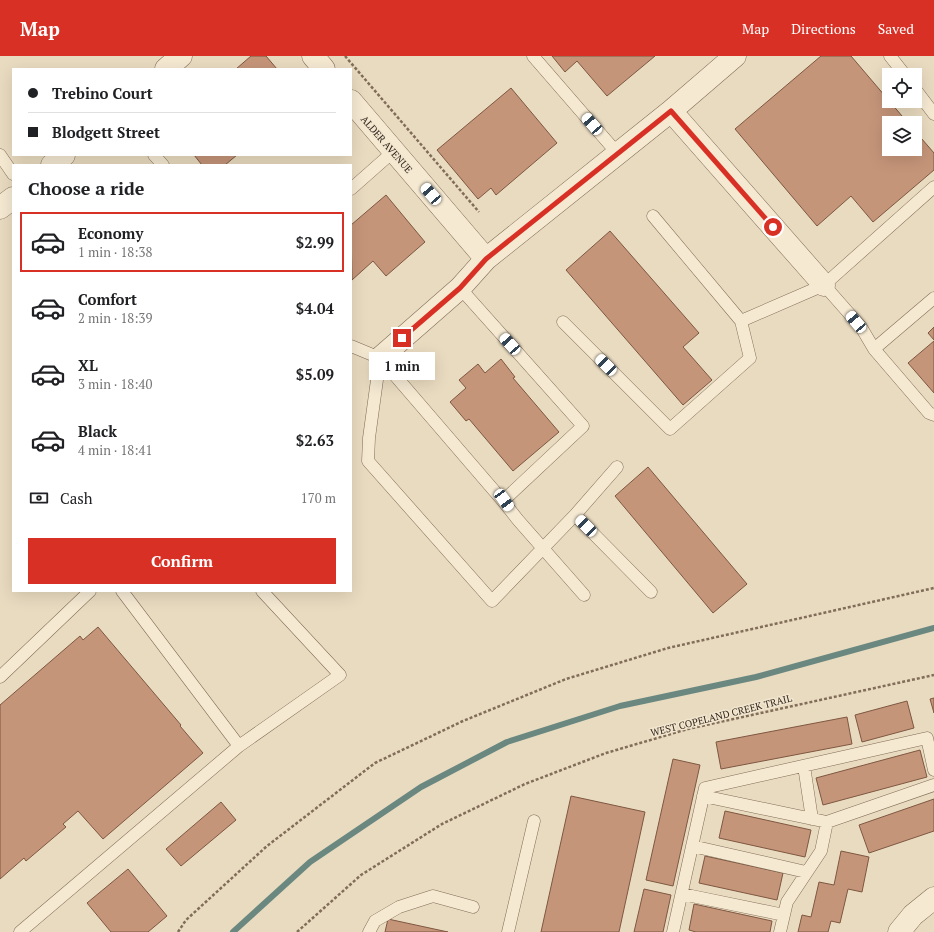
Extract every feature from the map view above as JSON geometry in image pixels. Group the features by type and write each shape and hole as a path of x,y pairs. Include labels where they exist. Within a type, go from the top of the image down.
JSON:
{"street":[{"path":"167,68 181,56"},
{"path":"313,56 323,68"},
{"path":"380,358 460,288 486,259 671,111 734,56"},
{"name":"ALDER AVENUE","path":"352,102 486,259"},
{"path":"671,111 824,285"},
{"path":"53,164 63,156"},
{"path":"0,208 12,199"},
{"path":"899,932 913,915 934,898"}],"lane":[{"path":"533,56 618,154"},
{"path":"890,56 899,68"},
{"path":"922,98 934,114"},
{"path":"352,188 394,151"},
{"path":"0,155 12,173"},
{"path":"155,156 162,164"},
{"path":"741,321 824,285 934,187"},
{"path":"563,322 670,429 750,358 741,321 653,216"},
{"path":"824,285 861,328 874,349 929,413 934,416"},
{"path":"460,288 583,426 504,500"},
{"path":"874,349 934,298"},
{"path":"352,346 380,358 504,500 518,520 584,594"},
{"path":"380,358 369,438 368,461 492,601 575,515 617,467"},
{"path":"575,515 651,592"},
{"path":"0,676 89,592"},
{"path":"123,592 239,746"},
{"path":"20,932 239,746 340,675 263,592"},
{"path":"673,932 705,788 927,738 934,770"},
{"path":"804,766 812,819"},
{"path":"703,796 827,822 934,785"},
{"path":"508,932 534,821"},
{"path":"780,932 787,902 821,851 827,822"},
{"path":"692,846 806,872"},
{"path":"682,894 784,915"},
{"path":"369,932 375,921 399,907 433,896 473,907"}],"path":[{"path":"346,56 479,212"},
{"path":"178,932 186,920 267,846 375,763 463,721 566,679 668,648 934,588"},
{"name":"WEST COPELAND CREEK TRAIL","path":"297,932 361,875 442,824 525,784 606,753 688,729 934,675"}],"building":[{"path":"251,56 266,56 276,68 237,68"},
{"path":"552,56 655,56 607,96 577,61 565,72"},
{"path":"821,56 851,56 882,92 882,108 895,108 902,116 882,116 882,156 922,156 922,139 934,153 934,170 873,222 851,196 817,226 735,129"},
{"path":"511,88 557,143 496,195 491,188 478,199 437,150"},
{"path":"195,156 236,156 226,164 201,164"},
{"path":"386,195 425,242 386,276 373,261 352,280 352,224"},
{"path":"610,231 699,333 683,347 712,380 683,405 566,270"},
{"path":"934,327 934,340 928,333"},
{"path":"934,341 934,393 908,363"},
{"path":"501,359 515,377 513,378 559,432 513,471 469,419 466,421 450,402 466,388 459,380 478,364 485,373"},
{"path":"648,467 747,584 713,613 615,496"},
{"path":"98,627 203,753 103,839 78,811 63,824 66,827 26,861 24,858 0,879 0,705 80,636 83,640"},
{"path":"934,698 934,713 930,699"},
{"path":"907,701 914,728 862,742 855,715"},
{"path":"847,717 852,744 721,769 716,742"},
{"path":"920,750 927,777 823,805 816,778"},
{"path":"673,759 700,765 673,886 646,880"},
{"path":"571,796 645,812 619,932 541,932"},
{"path":"934,799 934,831 869,853 859,825"},
{"path":"221,802 236,820 181,866 166,849"},
{"path":"725,811 811,830 805,857 719,838"},
{"path":"841,851 869,857 862,892 848,889 840,923 831,921 828,932 798,932 802,915 811,917 819,882 834,885"},
{"path":"705,856 783,873 777,900 699,883"},
{"path":"128,869 167,916 148,932 111,932 87,903"},
{"path":"644,889 671,895 663,932 634,932"},
{"path":"694,904 772,921 770,932 696,932 689,930"},
{"path":"388,919 448,932 385,932"}],"waterway":[{"path":"233,932 310,862 421,787 507,742 620,706 756,677 934,628"}],"route":[{"path":"402,338 460,288 486,259 671,111 773,227"}]}
